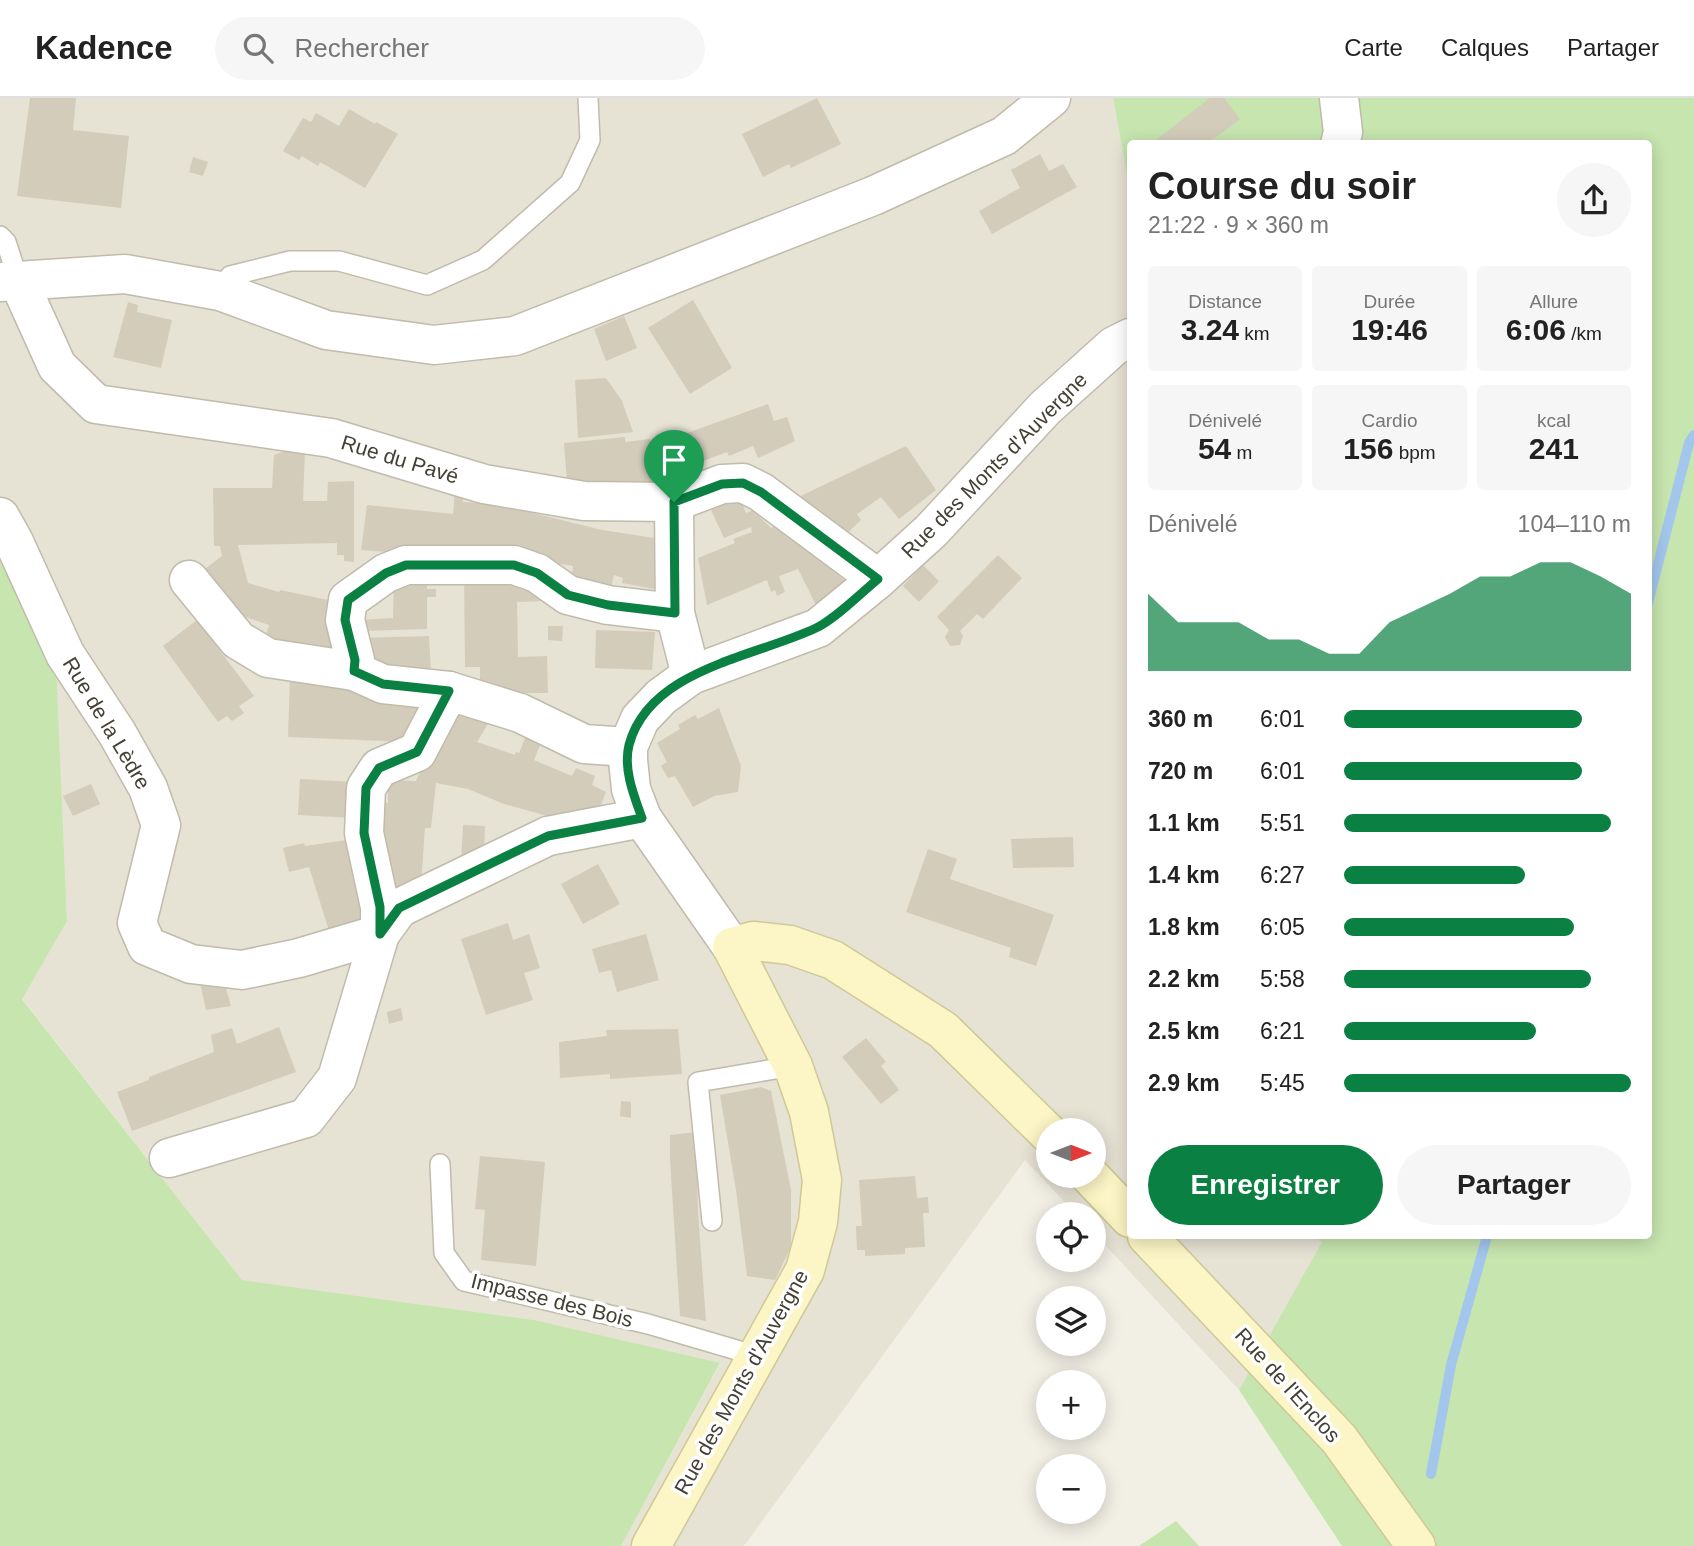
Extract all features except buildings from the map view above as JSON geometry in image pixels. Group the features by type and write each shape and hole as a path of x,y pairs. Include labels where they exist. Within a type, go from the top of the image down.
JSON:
{"street":[{"path":"9,282 125,274 220,291 326,330 434,345 515,336 873,196 1004,136 1051,98"},
{"path":"1339,98 1343,132 1341,140"},
{"name":"Rue du Pavé","path":"9,282 57,366 96,404 331,438 484,484 572,499 674,502"},
{"name":"Rue des Monts d'Auvergne","path":"651,1546 804,1270 818,1222 822,1180 809,1112 793,1066 732,947 642,818 631,789 628,747 640,719 661,697 691,675 818,628 931,531 1045,408 1114,346 1127,340"},
{"path":"691,675 675,613 674,502 722,484 743,483 761,492 878,579"},
{"name":"Rue de la Lèdre","path":"0,517 65,654 117,733 148,788 161,825 137,923 147,946 191,964 242,970 299,958 380,934"},
{"path":"354,671 355,660 345,620 348,600 386,573 406,565 514,565 537,573 568,595 608,605 675,613"},
{"path":"189,580 238,640 268,658 354,671 383,684 449,691 520,713 584,744 628,747"},
{"path":"169,1158 306,1118 337,1079 380,934 380,907 364,833 366,788 379,768 417,752 449,691"},
{"path":"380,934 399,908 548,836 642,818"},
{"path":"732,947 753,941 790,945 832,960 943,1030 1036,1121"},
{"path":"1101,1188 1127,1215"},
{"name":"Rue de l'Enclos","path":"1150,1239 1339,1439 1416,1546"}],"lane":[{"path":"220,291 230,276 290,261 339,261 427,285 483,260 570,183 590,140 589,98"},
{"path":"0,236 6,242 9,282"},
{"path":"712,1221 698,1082 793,1066"},
{"name":"Impasse des Bois","path":"440,1164 444,1253 464,1281 648,1324 757,1356"}],"shaded area":[{"path":"0,98 1113,98 1127,175 1127,1239 1318,1239 1323,1242 1239,1390 1106,1246 1106,1202 1065,1202 1051,1188 1106,1188 1106,1118 1036,1118 1036,1172 1025,1160 744,1546 621,1546 720,1364 534,1320 242,1280 22,998 67,921 54,612 0,499"}],"green space":[{"path":"1113,98 1694,98 1694,1546 1342,1546 1239,1390 1322,1242 1318,1239 1652,1239 1652,140 1127,140 1127,175"},
{"path":"0,499 54,612 67,921 22,999 242,1280 534,1320 720,1363 621,1546 0,1546"},
{"path":"1176,1521 1199,1546 1139,1546"}],"waterway":[{"path":"1652,587 1689,443 1694,435"},
{"path":"1431,1474 1451,1365 1486,1239"}],"route":[{"path":"743,483 761,492 878,579 818,628 691,675 661,697 640,719 628,747 631,789 642,818 548,836 399,908 380,934 380,907 364,833 366,788 379,768 417,752 449,691 383,684 354,671 355,660 345,620 348,600 386,573 406,565 514,565 537,573 568,595 608,605 675,613 674,502 722,484 743,483"}]}
